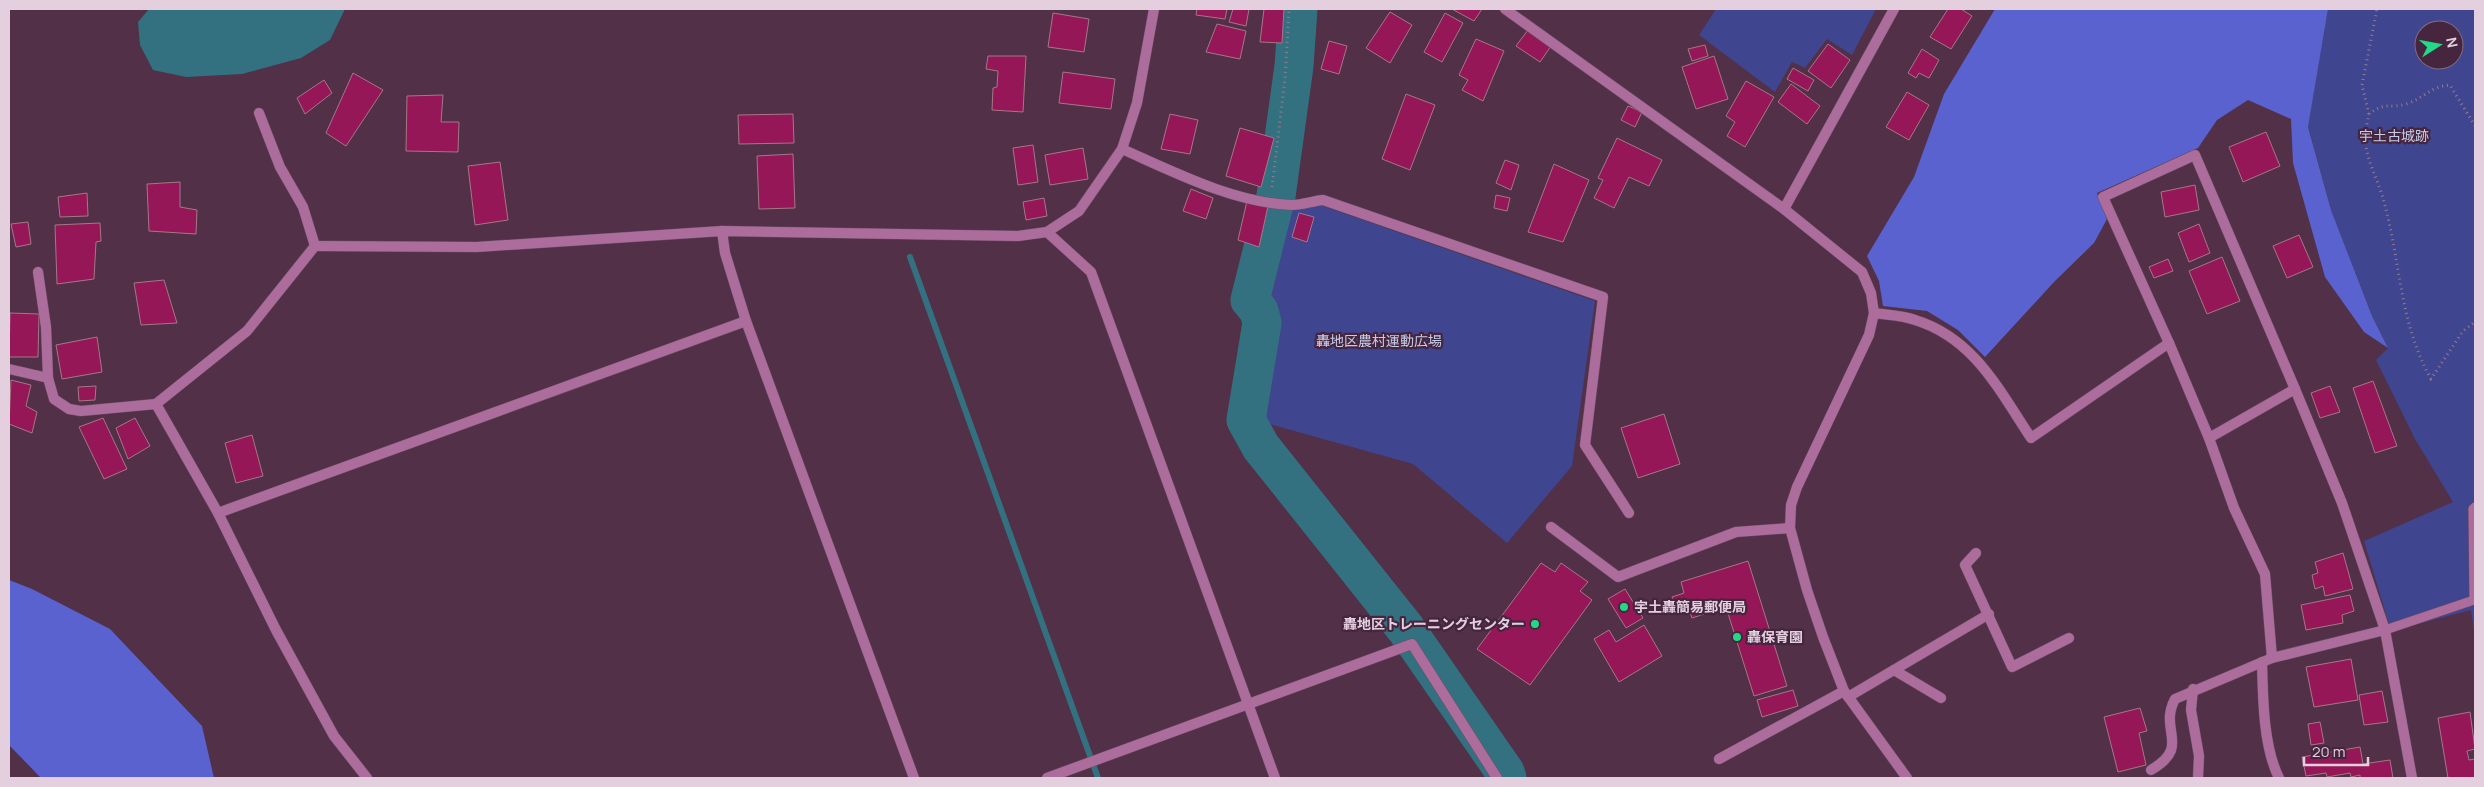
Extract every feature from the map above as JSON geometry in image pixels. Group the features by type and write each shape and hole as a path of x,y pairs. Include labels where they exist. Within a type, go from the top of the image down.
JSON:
{"street":[{"path":"315,246 477,248 722,231 1018,236 1047,232 1079,211 1122,149 1137,103 1154,9"},
{"path":"1504,9 1784,209 1862,272 1871,293 1874,313 1869,335 1797,487 1791,506 1790,528 1807,590 1846,694 1907,778"},
{"path":"1784,209 1894,9"},
{"path":"259,113 280,167 303,207 315,246"},
{"path":"1122,149 1210,187 1270,202 1294,205 1323,200 1603,297 1586,445 1629,513"},
{"path":"2279,778 2268,740 2264,699 2267,660 2265,574 2234,508 2209,438 2170,343 2103,197 2195,155 2342,503 2385,630 2412,778"},
{"path":"722,231 725,252 746,321 914,778"},
{"path":"1047,232 1091,272 1275,778"},
{"path":"38,272 46,327 48,378 54,399 68,409 81,411 156,404 247,331 315,246"},
{"path":"1874,313 1915,319 1948,334 1979,360 2031,438 2170,343"},
{"path":"218,512 746,321"},
{"path":"9,369 48,378"},
{"path":"2209,438 2295,389"},
{"path":"156,404 218,512 276,630 334,736 367,778"},
{"path":"1551,527 1618,577 1736,532 1790,528"},
{"path":"1976,553 1965,565 2012,667 2068,638"},
{"path":"1719,759 1894,670 1989,614"},
{"path":"2150,770 2166,760 2173,746 2169,711 2175,699 2193,689 2267,660 2385,630"},
{"path":"1047,778 1412,644 1497,778"},
{"path":"1894,670 1941,698"},
{"path":"2193,689 2191,710 2199,756 2198,778"}],"lane":[{"path":"2385,630 2474,600 2473,509 2475,507"}],"path":[{"path":"1270,202 1285,79 1289,9"},
{"path":"2377,9 2362,85 2369,114 2365,137 2372,170 2384,202 2409,326 2418,355 2431,379 2464,331 2475,322"},
{"path":"2369,114 2381,105 2406,104 2437,86 2450,84 2475,126"}],"green space":[{"path":"1716,9 1876,9 1852,55 1827,39 1805,68 1792,62 1775,92 1699,35"},
{"name":"宇土古城跡","path":"2328,9 2475,9 2475,638 2471,610 2391,631 2364,541 2453,502 2415,439 2376,360 2388,348 2372,316 2331,210 2308,126"},
{"name":"轟地区農村運動広場","path":"1320,205 1595,301 1572,466 1507,543 1413,464 1255,420 1271,308 1257,302 1280,208"}],"shaded area":[{"path":"1995,9 2328,9 2308,127 2331,210 2372,316 2388,348 2364,332 2325,277 2293,163 2291,119 2248,100 2217,120 2198,148 2097,193 2107,219 2094,243 2054,282 1985,357 1958,330 1927,311 1883,306 1879,281 1867,256 1914,177 1944,94"},
{"path":"9,580 32,589 110,629 202,726 214,778 41,778 9,745"}],"water":[{"path":"149,9 345,9 330,40 301,58 242,74 186,77 153,70 140,45 138,22"}],"building":[{"path":"1197,9 1227,9 1225,19 1196,15"},
{"path":"1233,9 1249,9 1246,26 1229,22"},
{"path":"1264,9 1284,9 1282,43 1260,42"},
{"path":"1452,9 1482,9 1474,21"},
{"path":"1948,9 1961,9 1972,16 1951,49 1930,37"},
{"path":"1390,12 1412,25 1390,63 1366,48"},
{"path":"1053,13 1089,19 1084,52 1048,47"},
{"path":"1445,13 1463,23 1442,62 1424,52"},
{"path":"1217,24 1246,31 1240,59 1206,52"},
{"path":"1528,30 1551,46 1540,62 1516,46"},
{"path":"1476,39 1504,51 1483,101 1462,90 1468,80 1459,75"},
{"path":"1329,41 1347,46 1339,74 1321,69"},
{"path":"1828,44 1850,60 1831,88 1808,71"},
{"path":"1705,45 1708,56 1692,61 1688,49"},
{"path":"1922,49 1939,60 1929,78 1919,73 1916,78 1908,73"},
{"path":"988,56 1026,56 1023,112 992,110 993,88 997,87 998,71 986,69"},
{"path":"1714,56 1728,99 1696,109 1682,67"},
{"path":"1793,68 1814,80 1808,91 1787,79"},
{"path":"1063,72 1115,79 1111,109 1059,103"},
{"path":"353,73 383,90 346,146 326,133"},
{"path":"324,80 332,93 305,114 297,98"},
{"path":"1746,81 1774,97 1745,147 1727,136 1735,122 1726,116"},
{"path":"1791,84 1820,106 1807,124 1778,102"},
{"path":"1907,92 1929,105 1909,140 1886,127"},
{"path":"1406,94 1435,105 1410,170 1382,159"},
{"path":"443,95 441,122 459,122 458,152 406,151 407,96"},
{"path":"1628,106 1642,112 1635,127 1621,120"},
{"path":"793,114 794,143 739,144 738,115"},
{"path":"1170,114 1198,120 1190,154 1161,149"},
{"path":"1240,128 1274,138 1261,187 1226,176"},
{"path":"2266,132 2280,166 2243,182 2229,147"},
{"path":"1617,138 1662,160 1649,186 1629,177 1614,208 1594,198 1603,180 1598,178"},
{"path":"1033,145 1038,182 1018,185 1013,148"},
{"path":"1083,148 1088,179 1050,185 1045,155"},
{"path":"793,154 795,208 759,209 757,156"},
{"path":"1505,160 1519,165 1511,190 1496,183"},
{"path":"500,162 508,220 475,225 468,166"},
{"path":"1554,164 1589,180 1563,242 1528,232"},
{"path":"180,182 180,207 197,210 196,234 149,231 147,184"},
{"path":"2195,185 2199,210 2165,217 2161,192"},
{"path":"1191,189 1213,198 1206,219 1183,211"},
{"path":"87,193 88,216 60,217 58,197"},
{"path":"1496,195 1510,198 1507,211 1494,208"},
{"path":"1044,198 1047,216 1026,220 1023,202"},
{"path":"1247,201 1268,206 1259,247 1238,240"},
{"path":"1299,213 1314,217 1307,242 1292,237"},
{"path":"28,222 31,244 16,247 11,224"},
{"path":"100,223 101,241 96,242 94,279 57,284 55,225"},
{"path":"2199,224 2210,253 2189,262 2178,233"},
{"path":"2299,235 2313,267 2287,278 2273,246"},
{"path":"2222,257 2240,301 2207,314 2189,271"},
{"path":"2168,259 2173,271 2154,278 2149,267"},
{"path":"164,280 177,323 141,325 134,283"},
{"path":"10,313 39,314 38,357 9,357"},
{"path":"97,337 102,372 62,379 56,345"},
{"path":"11,380 31,385 26,406 37,412 32,433 9,424"},
{"path":"2373,381 2397,446 2375,453 2353,388"},
{"path":"96,386 95,400 79,401 78,387"},
{"path":"2330,386 2340,412 2320,418 2311,393"},
{"path":"1664,414 1680,464 1638,478 1621,428"},
{"path":"103,418 127,469 104,479 79,427"},
{"path":"135,418 150,446 128,459 116,428"},
{"path":"252,435 263,476 236,483 225,443"},
{"path":"2343,553 2353,589 2325,596 2323,586 2315,589 2312,575 2318,573 2315,562"},
{"path":"1748,561 1787,686 1754,696 1726,607 1692,618 1689,609 1677,612 1672,597 1684,593 1681,582"},
{"name":"轟地区トレーニングセンター","path":"1541,563 1555,572 1561,563 1588,582 1580,591 1592,600 1530,685 1477,649"},
{"path":"1625,589 1643,618 1626,628 1608,599"},
{"path":"2350,595 2354,611 2342,615 2343,623 2306,630 2301,605"},
{"path":"1644,625 1662,656 1619,682 1594,639 1609,630 1616,642"},
{"path":"2351,659 2358,700 2314,707 2306,667"},
{"path":"1793,690 1798,706 1762,717 1757,700"},
{"path":"2382,691 2388,722 2364,725 2359,695"},
{"path":"2140,708 2147,731 2139,733 2146,765 2118,772 2104,717"},
{"path":"2470,712 2475,749 2467,751 2469,760 2475,759 2475,778 2448,778 2438,718"},
{"path":"2320,722 2324,743 2311,745 2308,724"},
{"path":"2360,747 2363,764 2390,760 2393,778 2360,778 2360,775 2351,777 2350,773 2327,777 2326,773 2306,776 2302,757"}],"waterway":[{"path":"1298,9 1294,66 1276,196 1250,300 1259,311 1262,323 1246,420 1261,447 1406,629 1505,772 1507,778"},
{"path":"910,257 1098,778"}],"place":[{"name":"宇土轟簡易郵便局","path":"1624,607"},
{"name":"轟地区トレーニングセンター","path":"1535,624"},
{"name":"轟保育園","path":"1737,637"}]}
